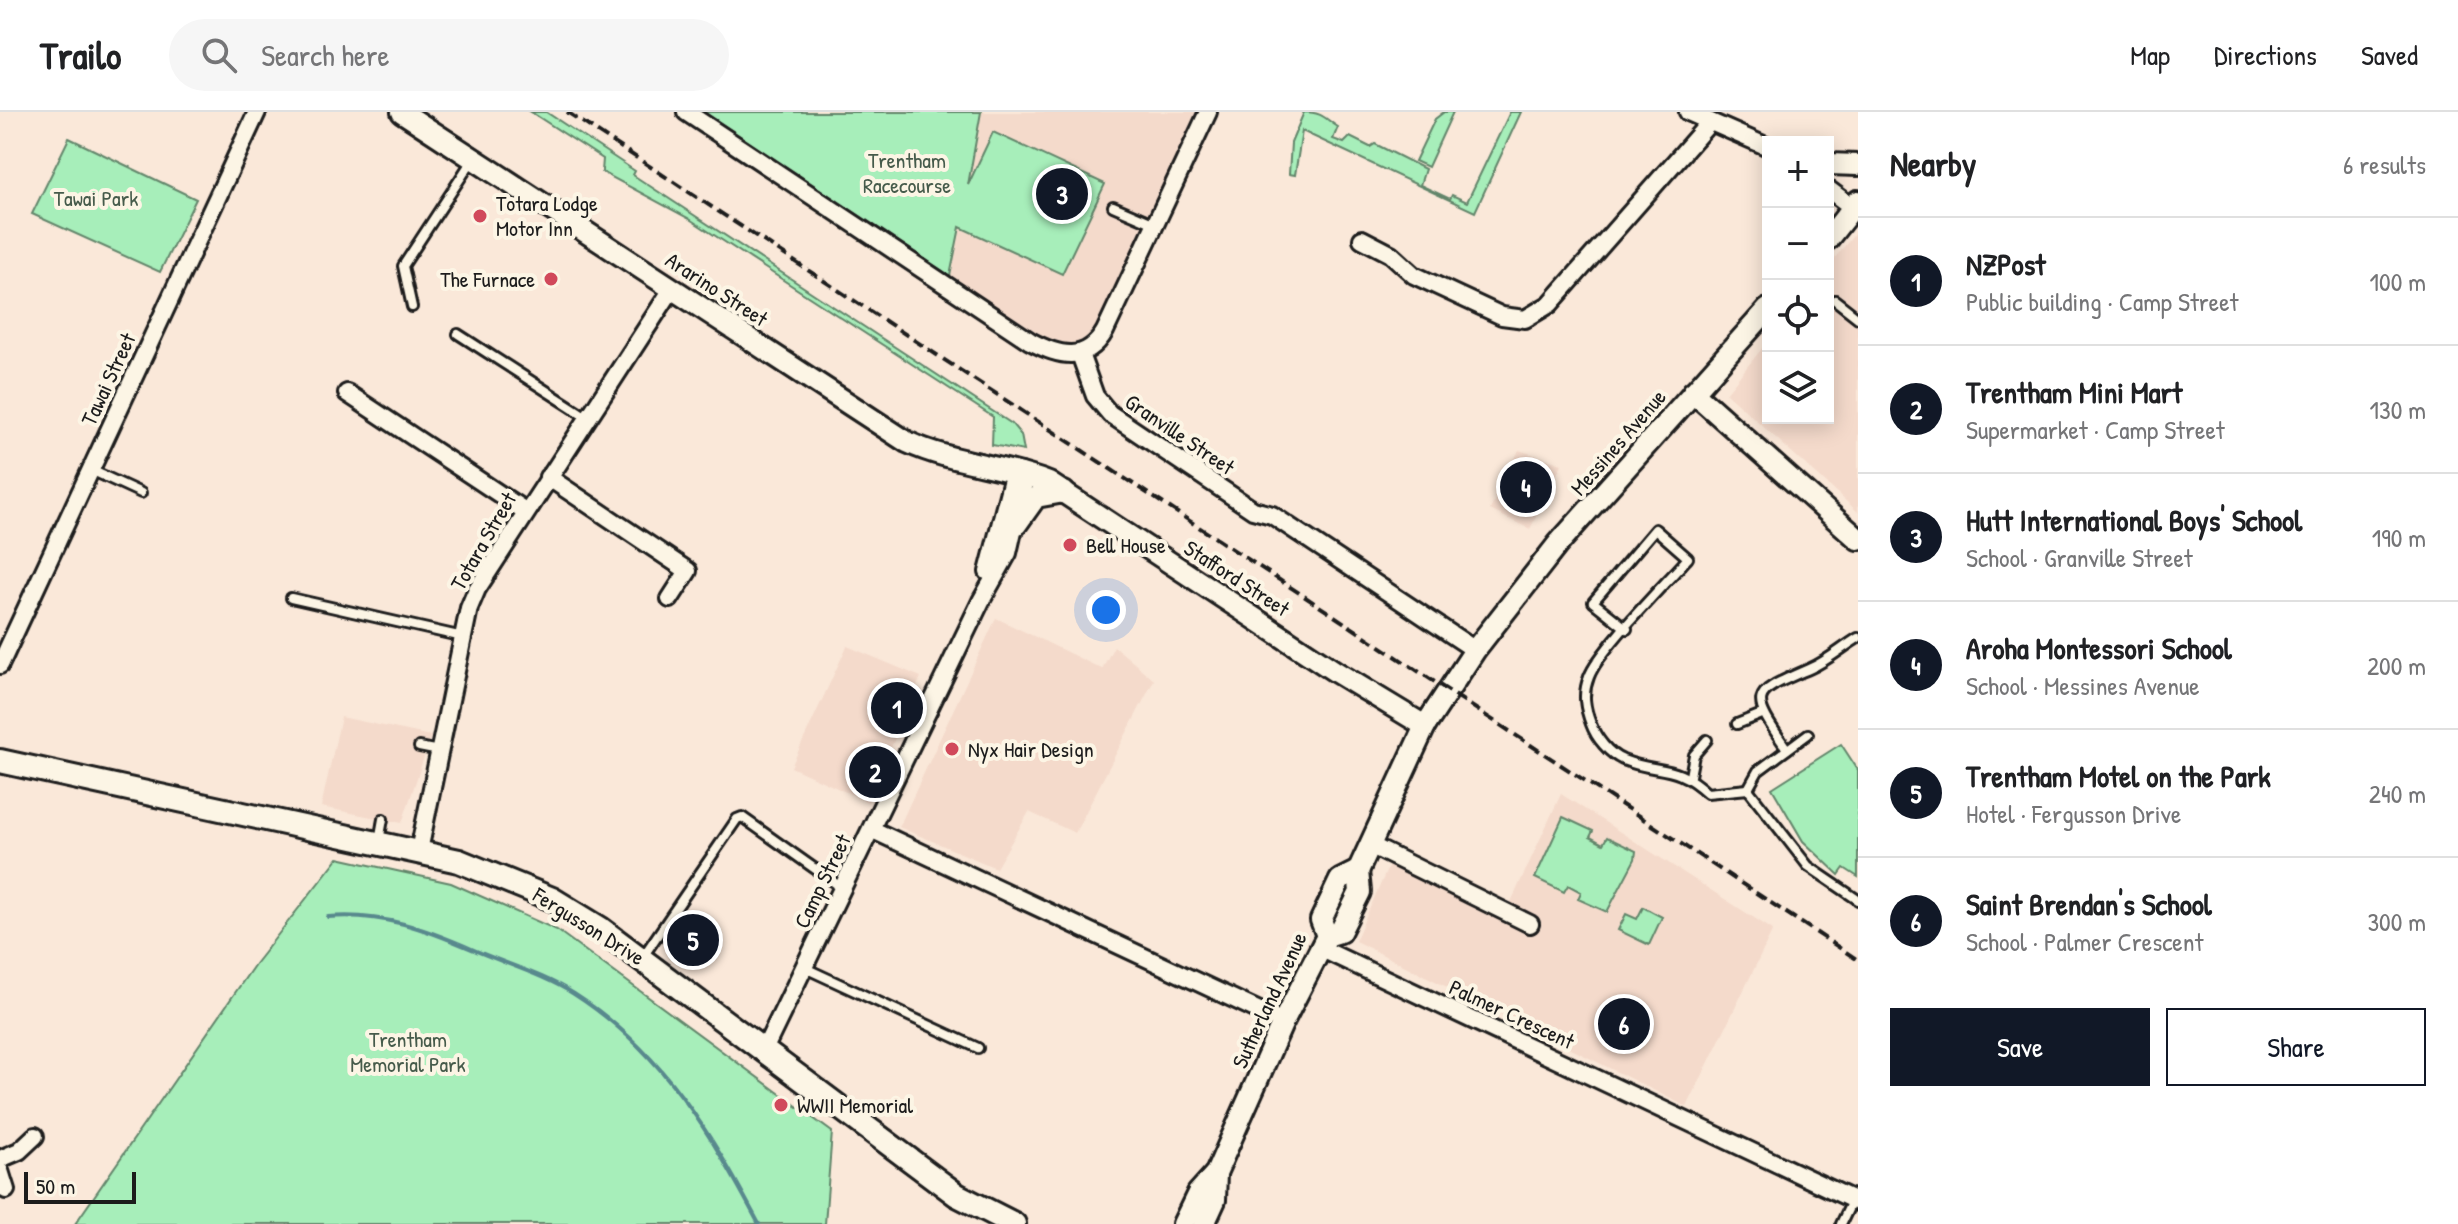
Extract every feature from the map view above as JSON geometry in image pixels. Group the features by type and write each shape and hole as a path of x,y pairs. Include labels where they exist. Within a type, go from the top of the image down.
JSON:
{"main road":[{"name":"Fergusson Drive","path":"0,761 381,830 419,851 504,876 552,899 642,959 957,1195 1014,1224"}],"street":[{"name":"Tawai Street","path":"0,665 257,112"},
{"name":"Ararino Street","path":"402,112 907,442 944,456 1020,476"},
{"path":"686,112 1030,341 1059,355 1080,354 1100,340 1208,112"},
{"path":"1688,112 1762,144"},
{"path":"1362,239 1391,254 1414,275 1502,316 1525,319 1550,304 1710,122"},
{"path":"1834,164 1858,165"},
{"path":"1834,192 1855,204 1834,231"},
{"name":"Totara Street","path":"419,851 477,589 672,289"},
{"name":"Messines Avenue","path":"1451,687 1475,650 1558,544 1762,316"},
{"name":"Granville Street","path":"1080,354 1095,396 1110,414 1253,510 1272,515 1475,650"},
{"path":"1693,392 1858,539"},
{"path":"347,393 525,511"},
{"name":"Stafford Street","path":"1020,476 1064,492 1336,672 1425,726"},
{"name":"Camp Street","path":"764,1050 873,830 981,601 1008,553 1023,487 1020,476 1011,483 981,601"},
{"path":"548,477 688,571 670,599"},
{"path":"1016,525 1036,497 1064,492"},
{"name":"Sutherland Avenue","path":"1183,1224 1198,1193 1216,1173 1283,1022 1324,942 1321,920 1340,880 1358,871 1425,726 1451,687"},
{"path":"873,830 1283,1022"},
{"path":"1370,845 1530,924"},
{"name":"Palmer Crescent","path":"1324,942 1855,1201"},
{"path":"0,1159 19,1151 35,1136"},
{"path":"0,1171 6,1190"},
{"name":"Sutherland Avenue","path":"1204,1224 1215,1200 1216,1173"}],"lane":[{"path":"412,307 403,266 473,158"},
{"path":"1113,206 1156,224"},
{"path":"1835,300 1858,318"},
{"path":"458,334 587,417"},
{"path":"90,470 141,493"},
{"path":"1627,629 1593,602 1655,529 1688,558 1627,629 1601,657 1589,676 1584,705 1596,737 1620,759 1690,776 1707,793 1748,789"},
{"path":"291,598 464,637"},
{"path":"1787,749 1762,714 1762,695 1769,685 1813,667 1858,638"},
{"path":"1737,724 1762,714"},
{"path":"1748,789 1758,771 1808,734"},
{"path":"1690,776 1694,755 1707,740"},
{"path":"419,747 439,751"},
{"path":"1748,789 1808,866 1858,900"},
{"path":"642,959 737,819 742,817 842,888"},
{"path":"805,968 978,1048"},
{"path":"1841,1224 1855,1201"}],"shaded area":[{"path":"981,112 1197,112 1096,331 1075,347 1042,336 950,276"},
{"path":"1858,230 1858,512 1726,393 1762,348 1762,424 1834,424 1834,259"},
{"path":"1519,450 1562,464 1530,529 1490,510"},
{"path":"996,618 1102,669 1114,646 1154,680 1075,833 1029,812 996,868 899,827"},
{"path":"847,646 921,677 868,802 791,767"},
{"path":"341,717 431,736 402,823 321,807"},
{"path":"1561,794 1773,930 1687,1107 1355,941 1395,852 1510,904"}],"green space":[{"path":"531,112 546,112 635,171 633,175 1012,424 1021,435 1024,451 992,445 993,417 688,218 602,172 603,159"},
{"name":"Trentham Racecourse","path":"704,112 981,112 968,185 993,132 1105,184 1062,274 960,227 950,276"},
{"path":"1304,112 1320,115 1338,127 1333,139 1344,143 1350,137 1370,147 1375,144 1425,169 1420,185 1450,199 1452,195 1467,202 1510,112 1521,112 1475,212 1302,131 1295,175 1289,174 1291,143"},
{"path":"1444,112 1453,112 1428,167 1415,161 1435,119"},
{"name":"Tawai Park","path":"69,138 196,199 160,272 32,214"},
{"path":"1841,744 1858,770 1858,877 1844,868 1839,875 1803,841 1772,788"},
{"path":"1563,817 1593,831 1590,837 1603,844 1607,837 1636,851 1635,859 1607,912 1578,899 1581,892 1568,885 1564,892 1535,878"},
{"name":"Trentham Memorial Park","path":"338,858 451,883 557,930 832,1132 825,1224 75,1224 255,964"},
{"path":"1643,907 1662,917 1649,945 1618,930 1626,914 1637,919"}],"waterway":[{"path":"328,917 366,917 421,929 538,975 574,994 634,1041 659,1068 703,1127 759,1224"}],"railway":[{"path":"567,112 1858,960"}],"place":[{"name":"Hutt International Boys' School","path":"1062,194"},
{"name":"Totara Lodge Motor Inn","path":"480,216"},
{"name":"The Furnace","path":"551,279"},
{"name":"Aroha Montessori School","path":"1526,487"},
{"name":"Bell House","path":"1070,545"},
{"name":"NZPost","path":"897,708"},
{"name":"Nyx Hair Design","path":"952,749"},
{"name":"Trentham Mini Mart","path":"875,772"},
{"name":"Trentham Motel on the Park","path":"693,940"},
{"name":"Saint Brendan's School","path":"1624,1024"},
{"name":"WWII Memorial","path":"781,1105"}]}
